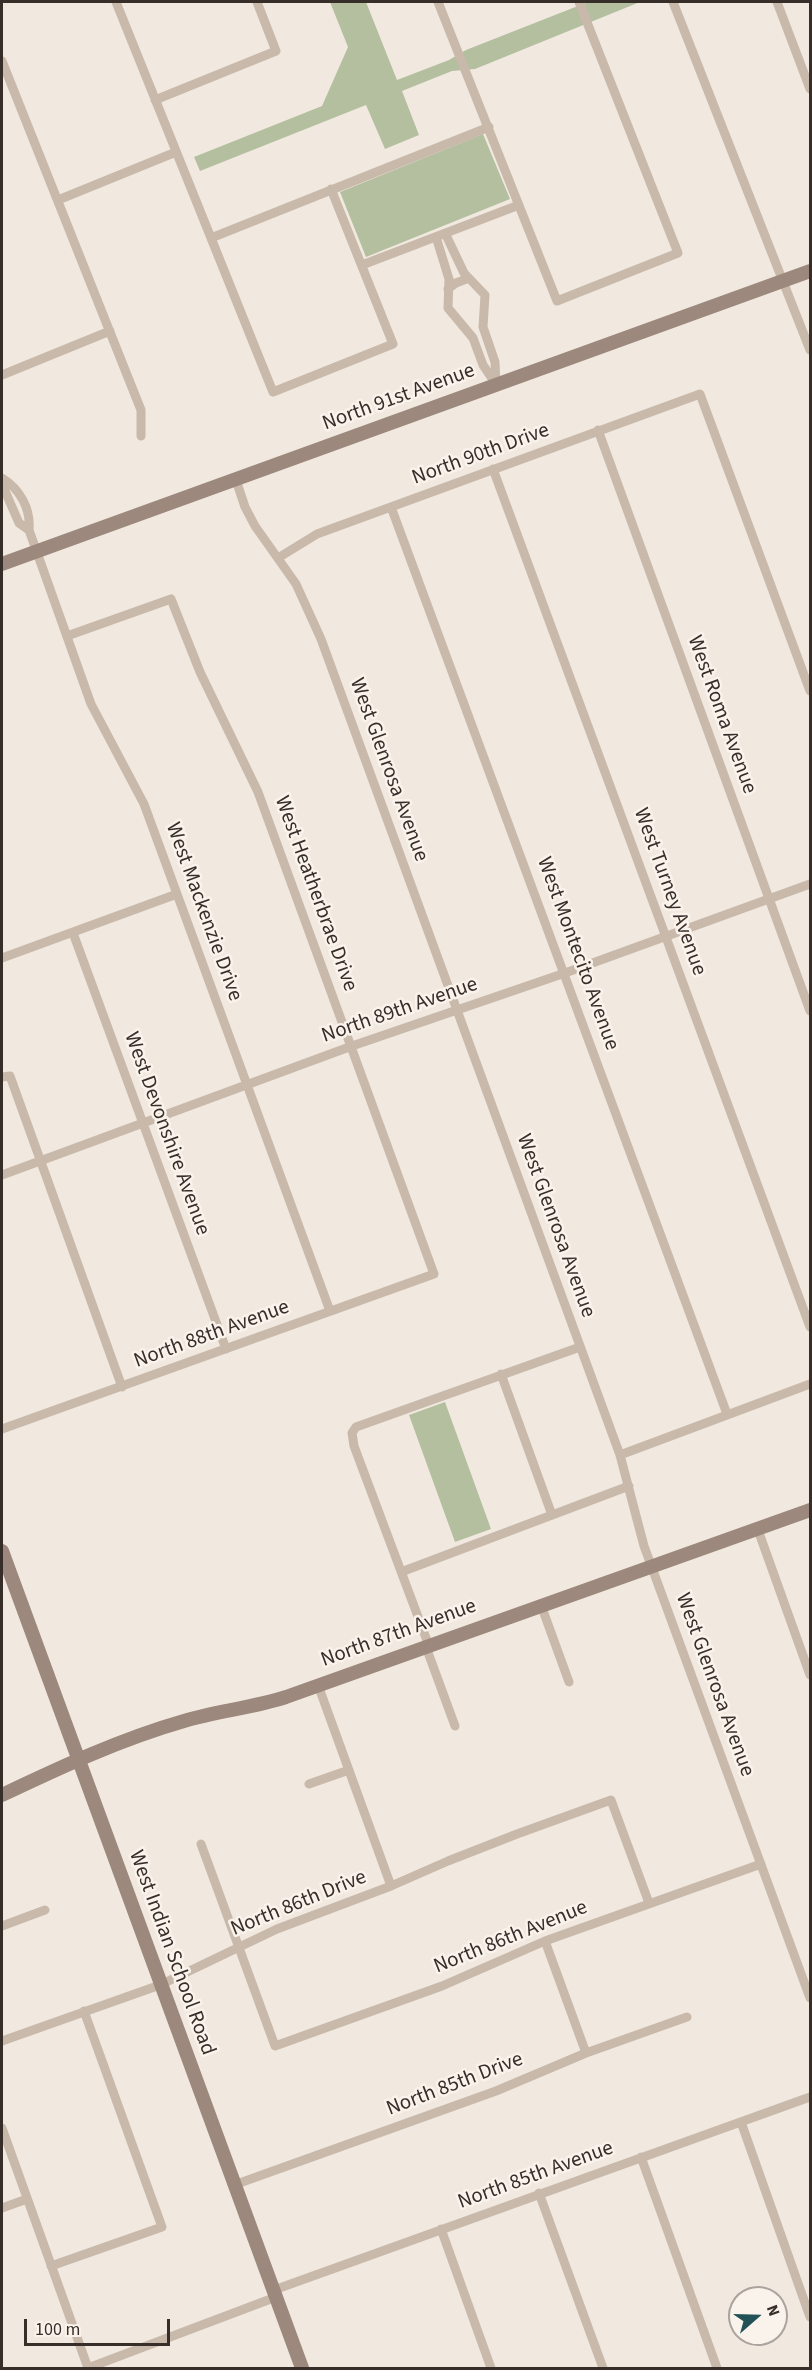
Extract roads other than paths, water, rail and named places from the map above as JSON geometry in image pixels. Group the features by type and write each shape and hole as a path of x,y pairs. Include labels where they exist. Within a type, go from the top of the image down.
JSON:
{"main road":[{"name":"North 91st Avenue","path":"2,564 810,271"},
{"name":"North 87th Avenue","path":"2,1795 78,1760 183,1721 266,1703 810,1510"},
{"name":"West Indian School Road","path":"2,1551 6,1578 78,1760 302,2368"}],"street":[{"path":"116,2 273,392 393,344 331,189"},
{"path":"155,100 276,51 257,2"},
{"path":"438,2 557,301 678,253 579,2"},
{"path":"673,2 810,350"},
{"path":"777,2 810,85"},
{"path":"2,61 141,410 141,436"},
{"path":"211,238 489,127"},
{"path":"58,200 177,152"},
{"path":"362,265 519,205"},
{"path":"440,235 469,278 485,295 483,327 495,362 496,386"},
{"path":"440,235 449,279 448,308 467,328 483,366 496,386"},
{"path":"448,289 461,280 469,278"},
{"path":"2,375 110,332"},
{"name":"North 90th Drive","path":"278,558 316,534 700,394 810,692"},
{"name":"West Roma Avenue","path":"598,430 810,1011"},
{"name":"West Turney Avenue","path":"493,470 810,1327"},
{"name":"West Mackenzie Drive","path":"2,478 13,485 30,517 29,530 91,704 144,804 330,1311"},
{"name":"West Glenrosa Avenue","path":"236,480 245,507 255,526 303,597 321,639 620,1455 651,1567 761,1864 807,1980 810,1998"},
{"name":"West Mackenzie Drive","path":"2,484 19,523 29,530"},
{"name":"West Montecito Avenue","path":"391,507 727,1414"},
{"name":"West Heatherbrae Drive","path":"67,636 171,599 200,672 258,792 434,1274"},
{"name":"North 89th Avenue","path":"2,1174 352,1046 565,973 810,884"},
{"path":"2,958 177,894"},
{"name":"West Devonshire Avenue","path":"73,933 226,1349"},
{"path":"2,1077 10,1076 122,1387"},
{"name":"North 88th Avenue","path":"2,1429 434,1274"},
{"path":"456,1726 354,1446 352,1433 356,1427 580,1347"},
{"path":"501,1374 552,1515"},
{"path":"620,1455 810,1384"},
{"path":"401,1572 629,1486"},
{"path":"758,1530 810,1675"},
{"path":"541,1605 569,1682"},
{"path":"318,1685 391,1886"},
{"path":"309,1784 349,1770"},
{"name":"North 86th Drive","path":"2,2041 160,1985 277,1929 391,1886 458,1857 611,1800 649,1903"},
{"path":"201,1844 239,1946"},
{"name":"North 86th Avenue","path":"239,1946 275,2046 442,1986 545,1941 761,1864"},
{"path":"2,1926 45,1910"},
{"path":"545,1941 586,2053"},
{"path":"51,2266 162,2227 84,2011"},
{"name":"North 85th Drive","path":"234,2185 496,2091 586,2053 687,2018"},
{"name":"North 85th Avenue","path":"88,2368 441,2229 810,2097"},
{"path":"741,2122 810,2317"},
{"path":"2,2128 88,2368"},
{"path":"641,2157 717,2368"},
{"path":"539,2193 603,2368"},
{"path":"2,2208 27,2199"},
{"path":"441,2229 491,2368"}]}
